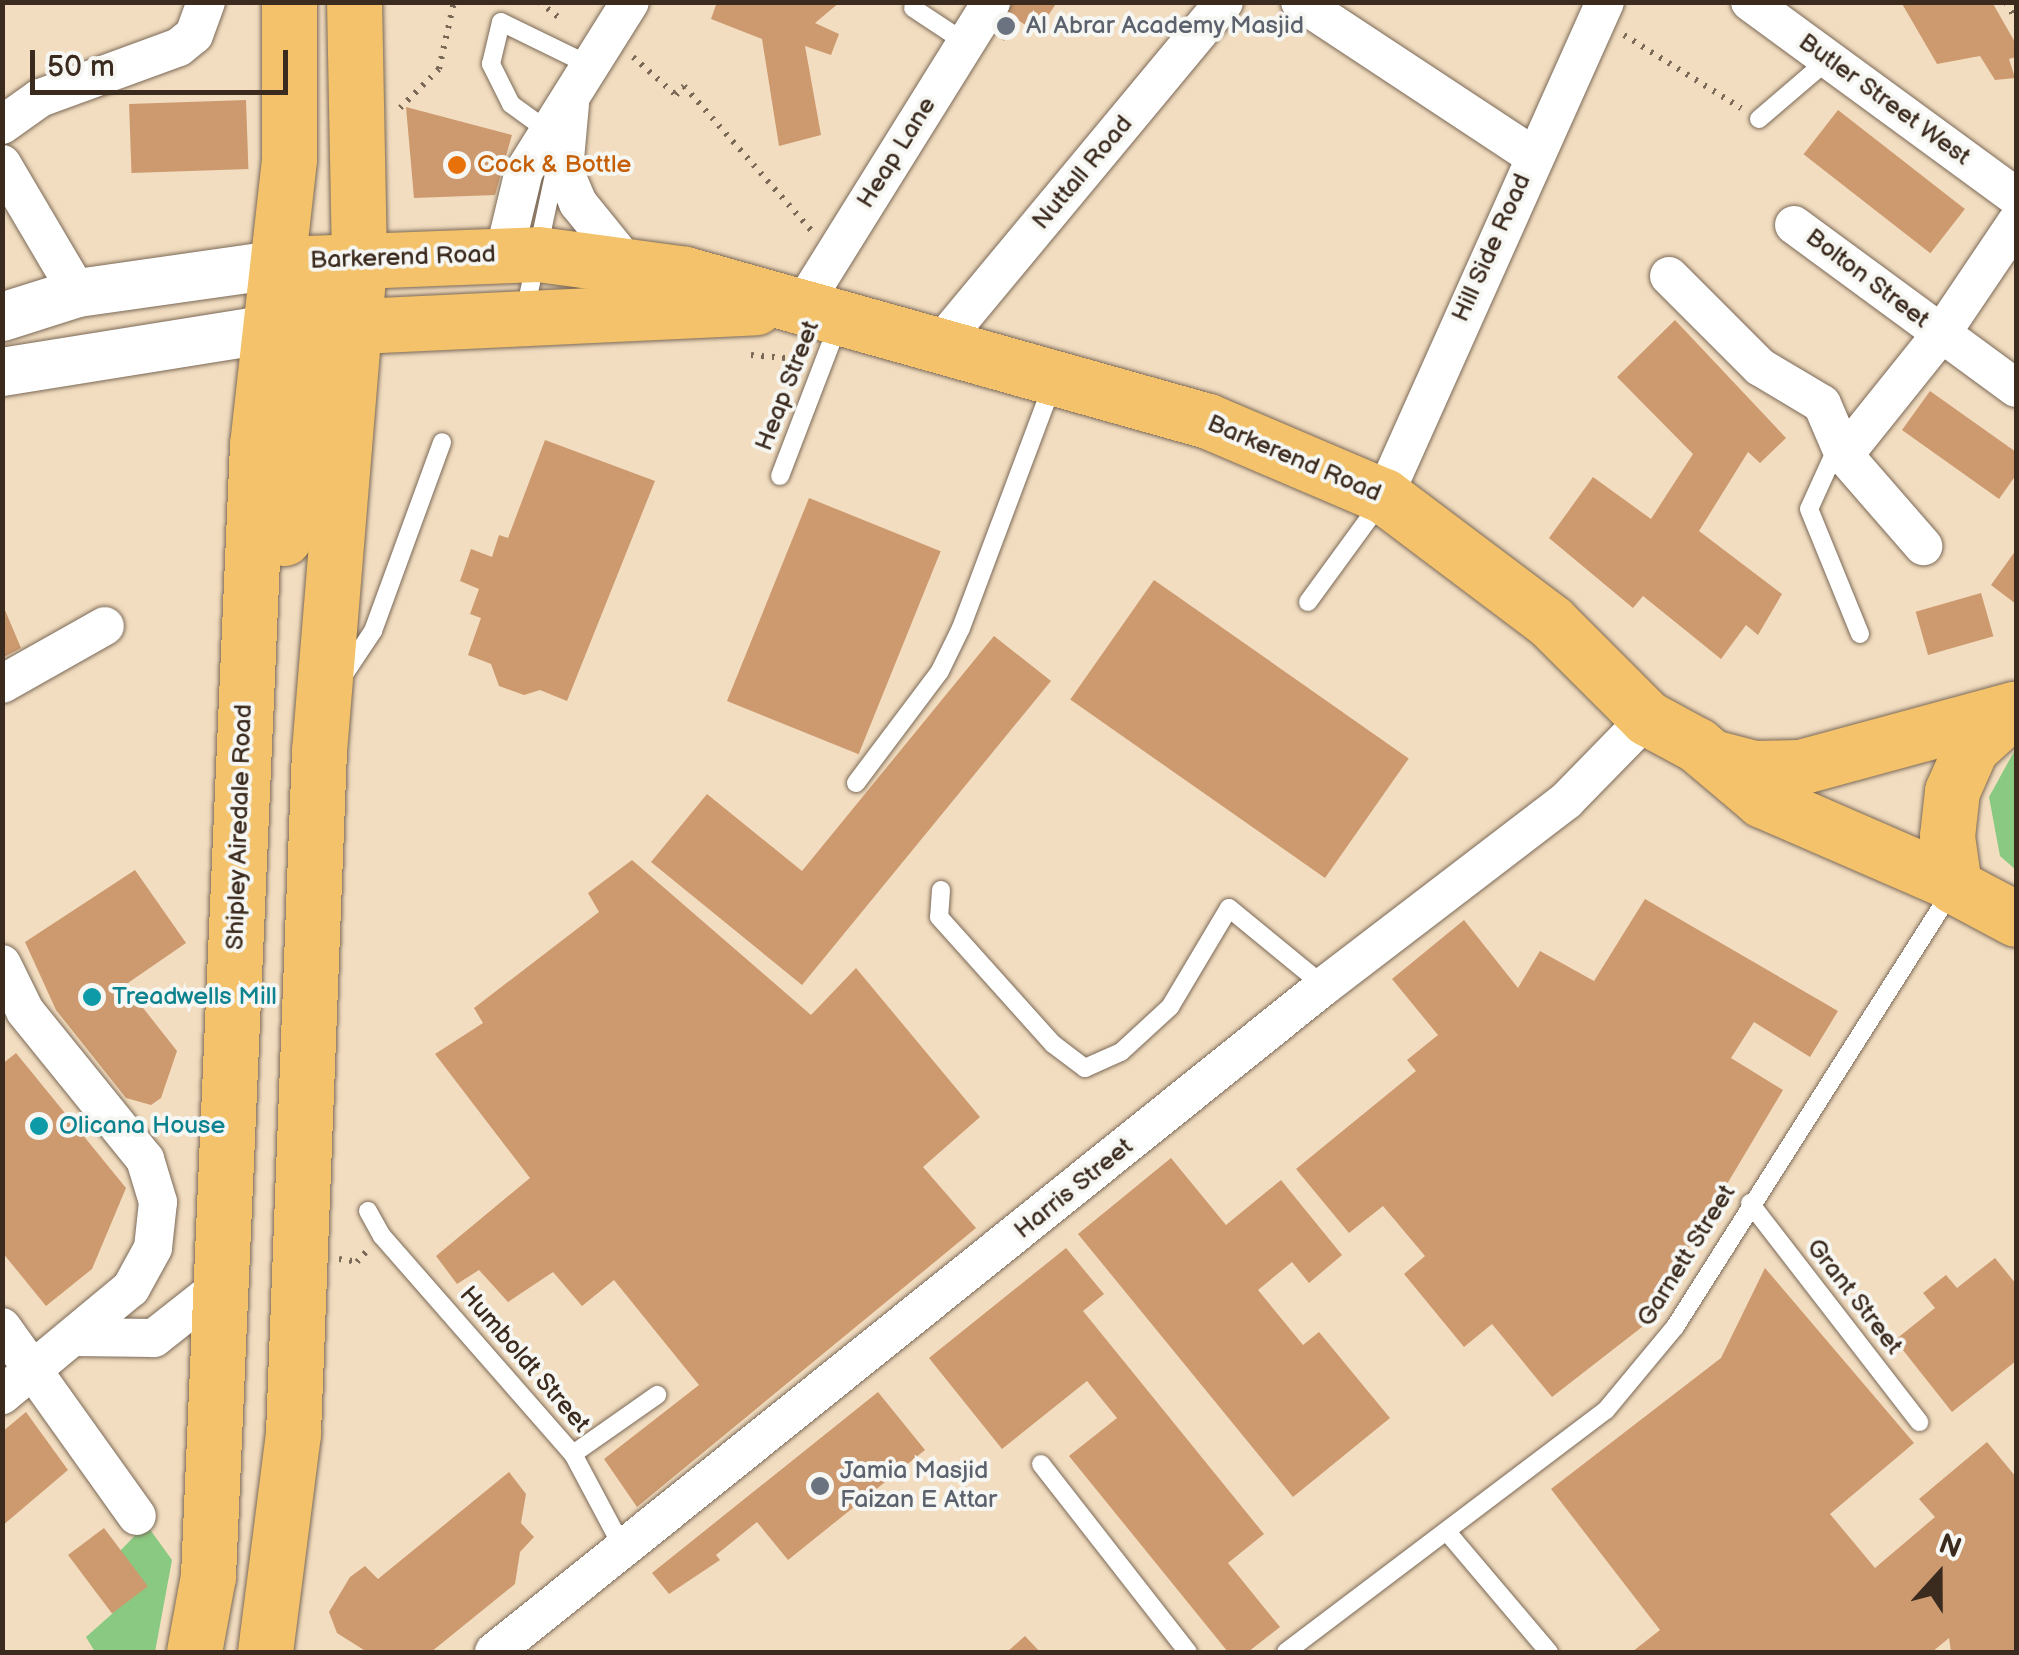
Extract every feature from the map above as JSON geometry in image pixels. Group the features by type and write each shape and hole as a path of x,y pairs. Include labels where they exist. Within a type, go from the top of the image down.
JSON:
{"main road":[{"name":"Shipley Airedale Road","path":"272,1647 293,1434 323,706 310,328 281,264 289,2"},
{"name":"Shipley Airedale Road","path":"194,1652 208,1576 257,445 310,328 358,260 354,2"},
{"name":"Barkerend Road","path":"281,264 521,254 629,266 823,309 1208,421 1384,496 1537,610 1646,718 1709,756 1762,800 1954,884 2016,919"},
{"name":"Barkerend Road","path":"310,328 524,317 823,309"},
{"name":"Barkerend Road","path":"1709,756 1754,768 1800,767 2015,709"},
{"path":"1954,884 1946,836 1952,791 1972,748 2015,709"}],"street":[{"path":"2,125 40,98 179,47 194,35 206,2"},
{"path":"521,254 524,170 630,2"},
{"name":"Heap Lane","path":"823,309 834,255 990,2"},
{"name":"Nuttall Road","path":"941,344 1224,2"},
{"path":"1300,2 1532,155"},
{"name":"Butler Street West","path":"1750,2 2016,198"},
{"name":"Hill Side Road","path":"1384,496 1532,155 1601,10"},
{"path":"585,68 564,170 578,204 629,266"},
{"path":"2,164 78,293"},
{"name":"Bolton Street","path":"1841,449 1941,334 2016,222"},
{"name":"Bolton Street","path":"1794,225 2016,388"},
{"name":"Barkerend Road","path":"2,317 78,293 281,264"},
{"path":"1669,276 1760,367 1822,404 1841,449 1923,546"},
{"name":"Barkerend Road","path":"2,372 310,328"},
{"path":"2,684 105,626"},
{"name":"Harris Street","path":"494,1652 626,1553 1324,986 1566,801 1646,718"},
{"path":"2,964 14,1020 145,1159 158,1202 153,1248 131,1288 2,1395"},
{"path":"74,1337 154,1338 221,1285"},
{"path":"2,1327 37,1367 137,1516"}],"lane":[{"path":"913,8 966,43"},
{"path":"524,317 521,254 585,68 501,22 491,64 512,104 548,131"},
{"path":"1758,119 1829,59"},
{"name":"Heap Street","path":"780,476 823,309"},
{"path":"856,783 940,671 962,628 1055,376"},
{"path":"323,706 373,631 442,442"},
{"path":"1841,449 1809,509 1860,634"},
{"path":"1308,602 1384,496"},
{"name":"Garnett Street","path":"1286,1652 1606,1410 1675,1327 1750,1202 1954,884"},
{"path":"941,890 939,917 1053,1044 1085,1068 1121,1052 1170,1007 1229,908 1324,986"},
{"name":"Grant Street","path":"1750,1202 1919,1422"},
{"name":"Humboldt Street","path":"368,1212 382,1236 573,1454 626,1553"},
{"path":"573,1454 657,1394"},
{"path":"1041,1464 1188,1652"},
{"path":"1448,1533 1549,1652"}],"path":[{"path":"400,124 400,108 439,70 454,2"},
{"path":"2006,2 2016,20"},
{"path":"1601,10 1758,119"},
{"path":"585,68 633,57 676,95 684,86 834,255"}],"green space":[{"path":"2016,748 2016,870 2000,856 1989,797"},
{"path":"146,1524 172,1560 155,1652 95,1652 86,1637 113,1613 121,1550"}],"building":[{"path":"717,2 840,2 815,23 839,34 831,55 805,46 821,135 779,146 762,39 711,19"},
{"name":"Al Abrar Academy Masjid","path":"1013,2 1057,2 1037,33 1018,20 1004,41 993,34"},
{"path":"1901,2 1992,2 2016,44 2016,57 2009,59 2015,78 1995,80 1980,56 1937,64"},
{"path":"246,100 248,169 131,173 129,104"},
{"name":"Cock & Bottle","path":"406,107 512,135 495,195 414,198"},
{"path":"1838,110 1965,209 1930,253 1804,154"},
{"path":"1675,320 1786,438 1760,463 1748,452 1699,531 1782,594 1758,635 1746,625 1721,659 1643,596 1633,608 1549,538 1593,477 1651,519 1693,454 1617,377"},
{"path":"1930,391 2016,452 2016,475 1999,499 1902,430"},
{"path":"545,440 655,481 567,701 540,690 524,695 499,686 491,664 468,655 481,618 470,614 479,589 460,581 471,549 492,557 499,535 508,538"},
{"path":"809,498 941,551 859,754 727,701"},
{"path":"2016,550 2016,604 1991,585"},
{"path":"1154,580 1409,758 1325,878 1070,700"},
{"path":"1981,593 1993,636 1928,655 1916,612"},
{"path":"2,603 21,648 2,658"},
{"path":"994,636 1051,681 802,985 651,862 707,794 802,871"},
{"path":"632,860 811,1015 856,968 980,1117 923,1167 976,1228 637,1507 604,1459 699,1385 614,1280 582,1306 553,1272 508,1302 479,1270 457,1284 436,1256 530,1178 435,1054 483,1023 474,1008 599,912 588,893"},
{"name":"Treadwells Mill","path":"135,870 186,943 125,985 177,1051 161,1098 151,1105 126,1098 56,1010 25,942"},
{"path":"1645,899 1838,1011 1810,1057 1754,1022 1731,1058 1783,1090 1642,1327 1552,1397 1492,1324 1464,1347 1404,1274 1425,1256 1383,1206 1349,1233 1296,1169 1416,1071 1407,1060 1438,1035 1392,979 1464,920 1518,988 1540,951 1594,981"},
{"name":"Olicana House","path":"16,1053 126,1188 92,1269 46,1306 2,1252 2,1064"},
{"path":"1171,1158 1226,1225 1281,1180 1342,1255 1309,1283 1292,1262 1258,1290 1303,1345 1319,1332 1390,1418 1293,1497 1078,1234"},
{"path":"1066,1248 1104,1294 1083,1311 1264,1534 1228,1563 1280,1627 1248,1652 1228,1652 1069,1456 1117,1418 1087,1381 1002,1449 929,1358"},
{"path":"1995,1258 2016,1284 2016,1361 1952,1412 1895,1340 1935,1308 1923,1293 1946,1275 1957,1288"},
{"path":"1765,1268 1914,1443 1830,1514 1875,1568 1935,1517 1919,1499 1987,1442 2016,1477 2016,1652 1951,1652 1949,1638 1932,1652 1632,1652 1660,1630 1551,1489 1721,1358"},
{"name":"Jamia Masjid Faizan E Attar","path":"878,1392 925,1450 788,1560 757,1522 716,1555 720,1560 669,1594 652,1573"},
{"path":"26,1412 68,1470 2,1526 2,1432"},
{"path":"509,1472 526,1494 521,1523 534,1537 520,1552 515,1584 431,1652 367,1652 337,1633 329,1612 350,1577 365,1566 378,1579"},
{"path":"104,1528 148,1586 112,1613 68,1555"},
{"path":"1025,1636 1040,1652 1007,1652"}],"place":[{"name":"Al Abrar Academy Masjid","path":"1006,26"},
{"name":"Cock & Bottle","path":"457,165"},
{"name":"Treadwells Mill","path":"92,997"},
{"name":"Olicana House","path":"39,1126"},
{"name":"Jamia Masjid Faizan E Attar","path":"820,1486"}]}
